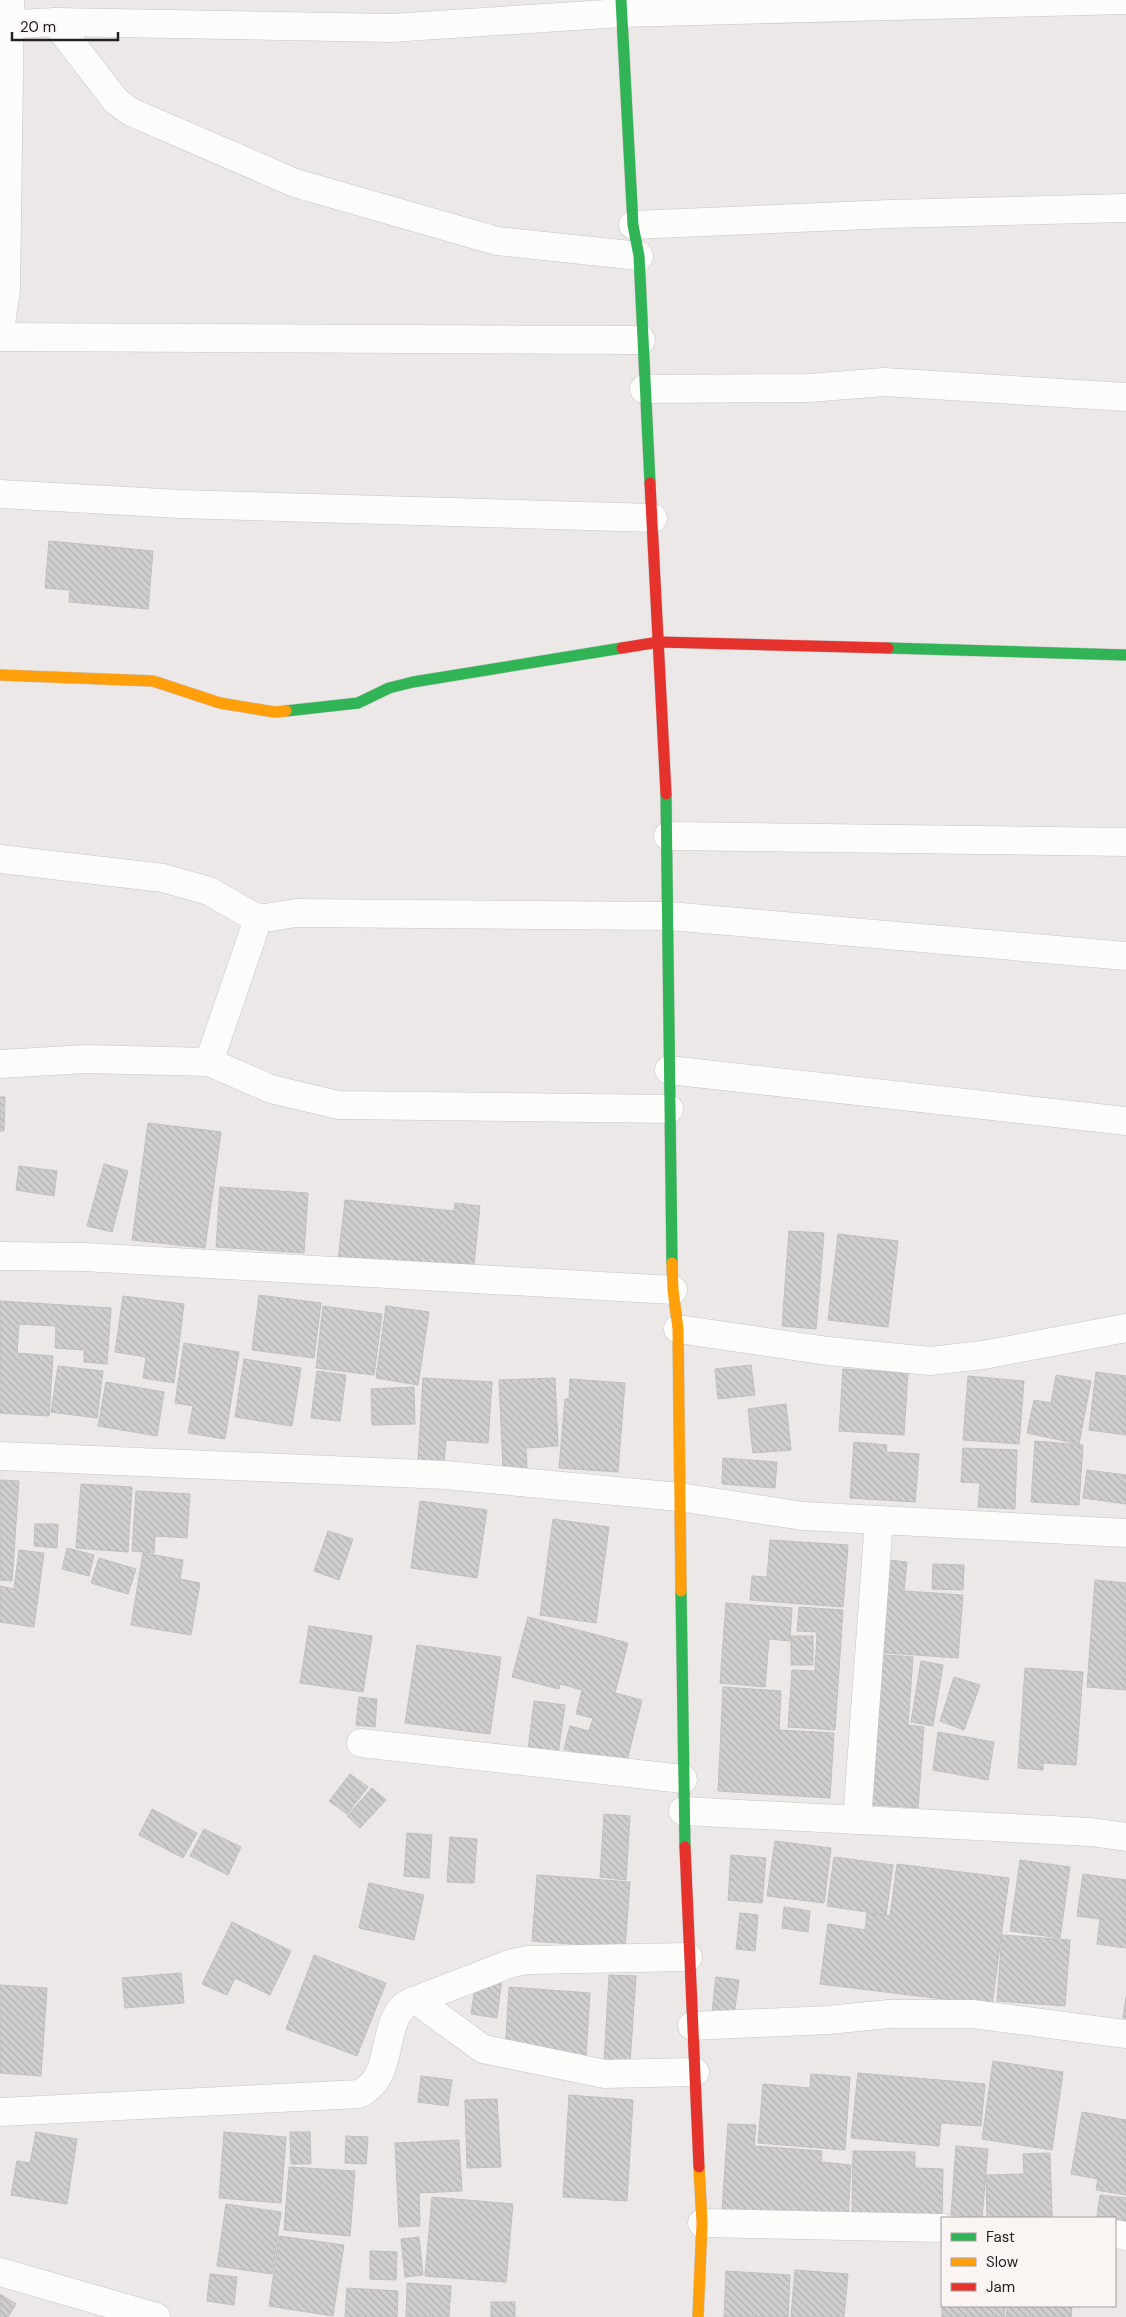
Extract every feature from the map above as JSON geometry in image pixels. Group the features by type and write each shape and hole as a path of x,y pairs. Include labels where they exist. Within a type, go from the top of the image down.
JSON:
{"street":[{"path":"0,330 3,289 6,17 56,22 391,28 621,6 1126,0"},
{"path":"621,6 633,225 638,256 668,836 669,1109 673,1290 678,1330 683,1811 688,1957 702,2223 698,2317"},
{"path":"56,22 116,101 131,112 295,183 497,241 638,256"},
{"path":"633,225 890,214 1126,208"},
{"path":"0,337 641,340"},
{"path":"644,389 810,388 885,382 1126,398"},
{"path":"0,494 190,504 652,518"},
{"path":"0,675 154,681 220,703 274,712 358,702 389,688 413,682 659,642 1126,655"},
{"path":"668,836 1126,842"},
{"path":"0,859 163,878 209,891 258,919 296,913 669,916 1126,956"},
{"path":"209,1062 258,919"},
{"path":"0,1064 86,1059 209,1062 271,1089 338,1105 669,1109"},
{"path":"669,1070 1126,1121"},
{"path":"0,1256 84,1257 673,1290"},
{"path":"678,1330 828,1351 930,1361 983,1354 1126,1328"},
{"path":"0,1456 446,1475 679,1497 803,1516 1126,1533"},
{"path":"857,1820 879,1520"},
{"path":"361,1743 683,1779"},
{"path":"683,1811 1090,1832 1126,1837"},
{"path":"0,2112 359,2094 371,2088 378,2078 402,2007 416,2000 512,1962 528,1960 688,1957"},
{"path":"416,2000 484,2048 605,2074 694,2072"},
{"path":"692,2026 828,2020 889,2014 972,2014 1126,2034"},
{"path":"702,2223 941,2228"},
{"path":"0,2272 156,2317"}],"building":[{"path":"49,541 153,551 148,609 69,602 70,590 45,588"},
{"path":"0,1097 5,1097 4,1131 0,1131"},
{"path":"148,1123 221,1132 205,1248 132,1240"},
{"path":"104,1164 128,1171 112,1232 87,1226"},
{"path":"19,1166 57,1171 54,1196 16,1190"},
{"path":"220,1187 308,1193 304,1253 216,1247"},
{"path":"345,1200 454,1211 455,1203 480,1206 473,1274 338,1260"},
{"path":"789,1231 824,1233 816,1329 782,1326"},
{"path":"838,1234 898,1241 888,1327 828,1320"},
{"path":"259,1295 321,1303 314,1358 252,1350"},
{"path":"123,1296 184,1304 174,1383 143,1378 146,1357 115,1352"},
{"path":"0,1301 111,1308 107,1364 84,1362 84,1350 55,1348 56,1326 19,1324 17,1353 53,1356 49,1416 0,1413"},
{"path":"323,1306 382,1314 374,1375 316,1368"},
{"path":"386,1306 429,1312 418,1385 376,1378"},
{"path":"184,1343 239,1352 225,1439 188,1433 193,1406 175,1403"},
{"path":"244,1359 301,1368 292,1426 235,1417"},
{"path":"751,1365 755,1395 718,1399 715,1369"},
{"path":"58,1366 103,1371 97,1418 51,1412"},
{"path":"843,1369 908,1373 904,1435 839,1431"},
{"path":"317,1371 346,1375 340,1421 311,1418"},
{"path":"1096,1372 1126,1376 1126,1435 1089,1430"},
{"path":"1056,1375 1091,1381 1079,1444 1027,1433 1034,1400 1051,1403"},
{"path":"968,1376 1024,1381 1019,1444 963,1440"},
{"path":"423,1378 492,1382 488,1443 446,1440 444,1463 418,1462"},
{"path":"555,1378 558,1446 526,1448 527,1468 503,1469 499,1380"},
{"path":"570,1379 625,1383 618,1472 559,1468 565,1399 569,1399"},
{"path":"106,1382 164,1392 157,1436 98,1426"},
{"path":"414,1387 415,1424 372,1425 371,1389"},
{"path":"786,1404 791,1450 753,1453 748,1409"},
{"path":"1035,1441 1083,1445 1079,1505 1031,1502"},
{"path":"854,1442 887,1445 886,1452 919,1454 915,1502 850,1498"},
{"path":"963,1448 1017,1450 1015,1509 978,1507 980,1483 961,1482"},
{"path":"723,1458 777,1462 775,1488 722,1484"},
{"path":"1087,1470 1126,1475 1126,1504 1083,1498"},
{"path":"0,1480 19,1481 12,1581 0,1580"},
{"path":"81,1484 132,1487 128,1552 76,1548"},
{"path":"136,1491 190,1494 187,1538 155,1536 154,1553 132,1551"},
{"path":"420,1501 487,1510 477,1578 411,1568"},
{"path":"553,1519 609,1527 596,1623 540,1615"},
{"path":"35,1524 58,1524 57,1548 34,1546"},
{"path":"328,1531 353,1539 339,1580 314,1571"},
{"path":"770,1540 848,1545 843,1607 750,1600 752,1576 767,1577"},
{"path":"67,1548 94,1555 89,1576 62,1569"},
{"path":"19,1550 44,1553 34,1627 0,1622 0,1586 14,1589"},
{"path":"143,1553 183,1560 180,1579 200,1583 191,1635 131,1625"},
{"path":"99,1558 136,1569 128,1594 91,1583"},
{"path":"880,1559 907,1562 904,1591 963,1595 958,1658 873,1652"},
{"path":"933,1564 964,1565 963,1590 932,1589"},
{"path":"1095,1580 1126,1583 1126,1690 1087,1687"},
{"path":"726,1603 792,1608 790,1641 769,1639 765,1687 720,1683"},
{"path":"799,1607 843,1610 835,1730 788,1727 792,1670 815,1671 817,1632 797,1631"},
{"path":"528,1617 628,1643 615,1693 642,1700 626,1765 564,1749 570,1726 589,1731 593,1718 576,1714 582,1690 560,1684 559,1689 512,1677"},
{"path":"309,1626 372,1636 363,1692 300,1683"},
{"path":"791,1636 813,1636 813,1665 791,1665"},
{"path":"417,1645 501,1657 490,1734 405,1723"},
{"path":"875,1654 913,1657 908,1725 924,1727 918,1808 862,1804"},
{"path":"921,1661 943,1665 933,1726 911,1722"},
{"path":"1025,1668 1083,1672 1076,1765 1043,1763 1043,1770 1018,1768"},
{"path":"954,1677 980,1685 964,1730 940,1721"},
{"path":"723,1687 781,1691 779,1730 834,1733 830,1798 718,1791"},
{"path":"359,1697 377,1699 375,1727 356,1725"},
{"path":"534,1701 565,1705 558,1754 528,1750"},
{"path":"938,1732 994,1742 988,1780 933,1770"},
{"path":"350,1774 368,1787 347,1814 329,1801"},
{"path":"372,1788 386,1800 360,1828 347,1816"},
{"path":"152,1809 197,1833 183,1858 139,1835"},
{"path":"604,1814 630,1816 626,1880 600,1877"},
{"path":"204,1829 241,1847 228,1875 190,1856"},
{"path":"407,1833 432,1835 429,1878 404,1876"},
{"path":"450,1837 477,1839 474,1883 447,1882"},
{"path":"775,1841 831,1848 824,1903 767,1896"},
{"path":"731,1855 766,1858 762,1903 728,1900"},
{"path":"834,1857 893,1865 886,1915 827,1906"},
{"path":"1020,1860 1070,1867 1060,1938 1010,1931"},
{"path":"897,1864 1009,1878 992,2005 820,1984 828,1924 865,1930 867,1913 890,1916"},
{"path":"1083,1874 1126,1880 1126,1948 1097,1944 1100,1919 1077,1916"},
{"path":"537,1875 630,1882 625,1948 532,1941"},
{"path":"369,1883 424,1895 414,1940 359,1928"},
{"path":"784,1907 810,1911 808,1932 782,1928"},
{"path":"740,1913 758,1915 755,1951 736,1949"},
{"path":"232,1922 291,1951 270,1995 235,1978 227,1995 202,1984"},
{"path":"1002,1935 1070,1940 1065,2006 997,2001"},
{"path":"314,1955 386,1983 357,2056 286,2029"},
{"path":"181,1973 184,2003 125,2008 122,1978"},
{"path":"477,1974 502,1977 497,2018 471,2014"},
{"path":"609,1975 636,1976 630,2063 604,2062"},
{"path":"716,1977 739,1980 734,2015 712,2012"},
{"path":"0,1985 47,1988 41,2076 0,2073"},
{"path":"509,1987 590,1993 586,2057 505,2052"},
{"path":"1126,1997 1126,2018 1123,2018"},
{"path":"993,2061 1063,2072 1052,2150 982,2139"},
{"path":"858,2073 985,2084 981,2126 941,2123 939,2146 851,2138"},
{"path":"811,2074 850,2077 845,2150 758,2143 763,2084 810,2088"},
{"path":"421,2076 452,2080 448,2106 418,2102"},
{"path":"569,2095 633,2100 627,2201 563,2197"},
{"path":"497,2099 501,2167 467,2168 465,2100"},
{"path":"1082,2112 1126,2120 1126,2195 1096,2190 1098,2179 1071,2174"},
{"path":"728,2124 756,2125 754,2146 822,2151 821,2162 851,2165 848,2219 722,2210"},
{"path":"36,2132 77,2139 67,2204 11,2195 17,2161 30,2163"},
{"path":"224,2132 286,2137 281,2203 219,2198"},
{"path":"290,2132 310,2132 311,2164 291,2164"},
{"path":"346,2136 368,2137 366,2164 345,2163"},
{"path":"459,2140 462,2191 419,2193 420,2226 399,2227 395,2143"},
{"path":"956,2146 988,2149 982,2217 951,2215"},
{"path":"853,2151 915,2152 915,2168 943,2169 941,2219 852,2217"},
{"path":"1050,2153 1052,2216 987,2217 986,2175 1024,2174 1023,2154"},
{"path":"289,2167 355,2171 350,2236 284,2230"},
{"path":"1100,2195 1126,2198 1126,2221 1116,2220 1116,2217 1097,2217"},
{"path":"432,2197 513,2204 506,2282 425,2276"},
{"path":"226,2204 281,2212 272,2274 217,2266"},
{"path":"279,2236 344,2245 333,2316 269,2306"},
{"path":"419,2237 423,2275 405,2277 401,2239"},
{"path":"370,2251 397,2252 396,2280 370,2279"},
{"path":"795,2270 848,2274 844,2317 791,2317"},
{"path":"726,2271 790,2275 788,2317 724,2317"},
{"path":"210,2274 237,2277 234,2305 207,2301"},
{"path":"407,2283 451,2286 449,2317 406,2317"},
{"path":"347,2288 398,2291 397,2317 345,2317"},
{"path":"0,2294 16,2304 8,2317 0,2317"},
{"path":"491,2302 515,2302 515,2317 491,2317"},
{"path":"942,2307 1005,2307 1004,2317 942,2317"},
{"path":"1007,2307 1072,2307 1071,2317 1006,2317"}],"traffic: fast":[{"path":"621,0 633,225 639,256 650,483"},
{"path":"286,711 358,703 389,688 413,682 622,648"},
{"path":"888,648 1126,655"},
{"path":"666,794 672,1263"},
{"path":"681,1591 685,1847"}],"traffic: slow":[{"path":"0,675 153,681 220,703 274,712 286,711"},
{"path":"672,1263 678,1329 681,1591"},
{"path":"698,2317 702,2223 699,2167"}],"traffic: jam":[{"path":"650,483 666,794"},
{"path":"622,648 659,642 888,648"},
{"path":"685,1847 699,2167"}]}
